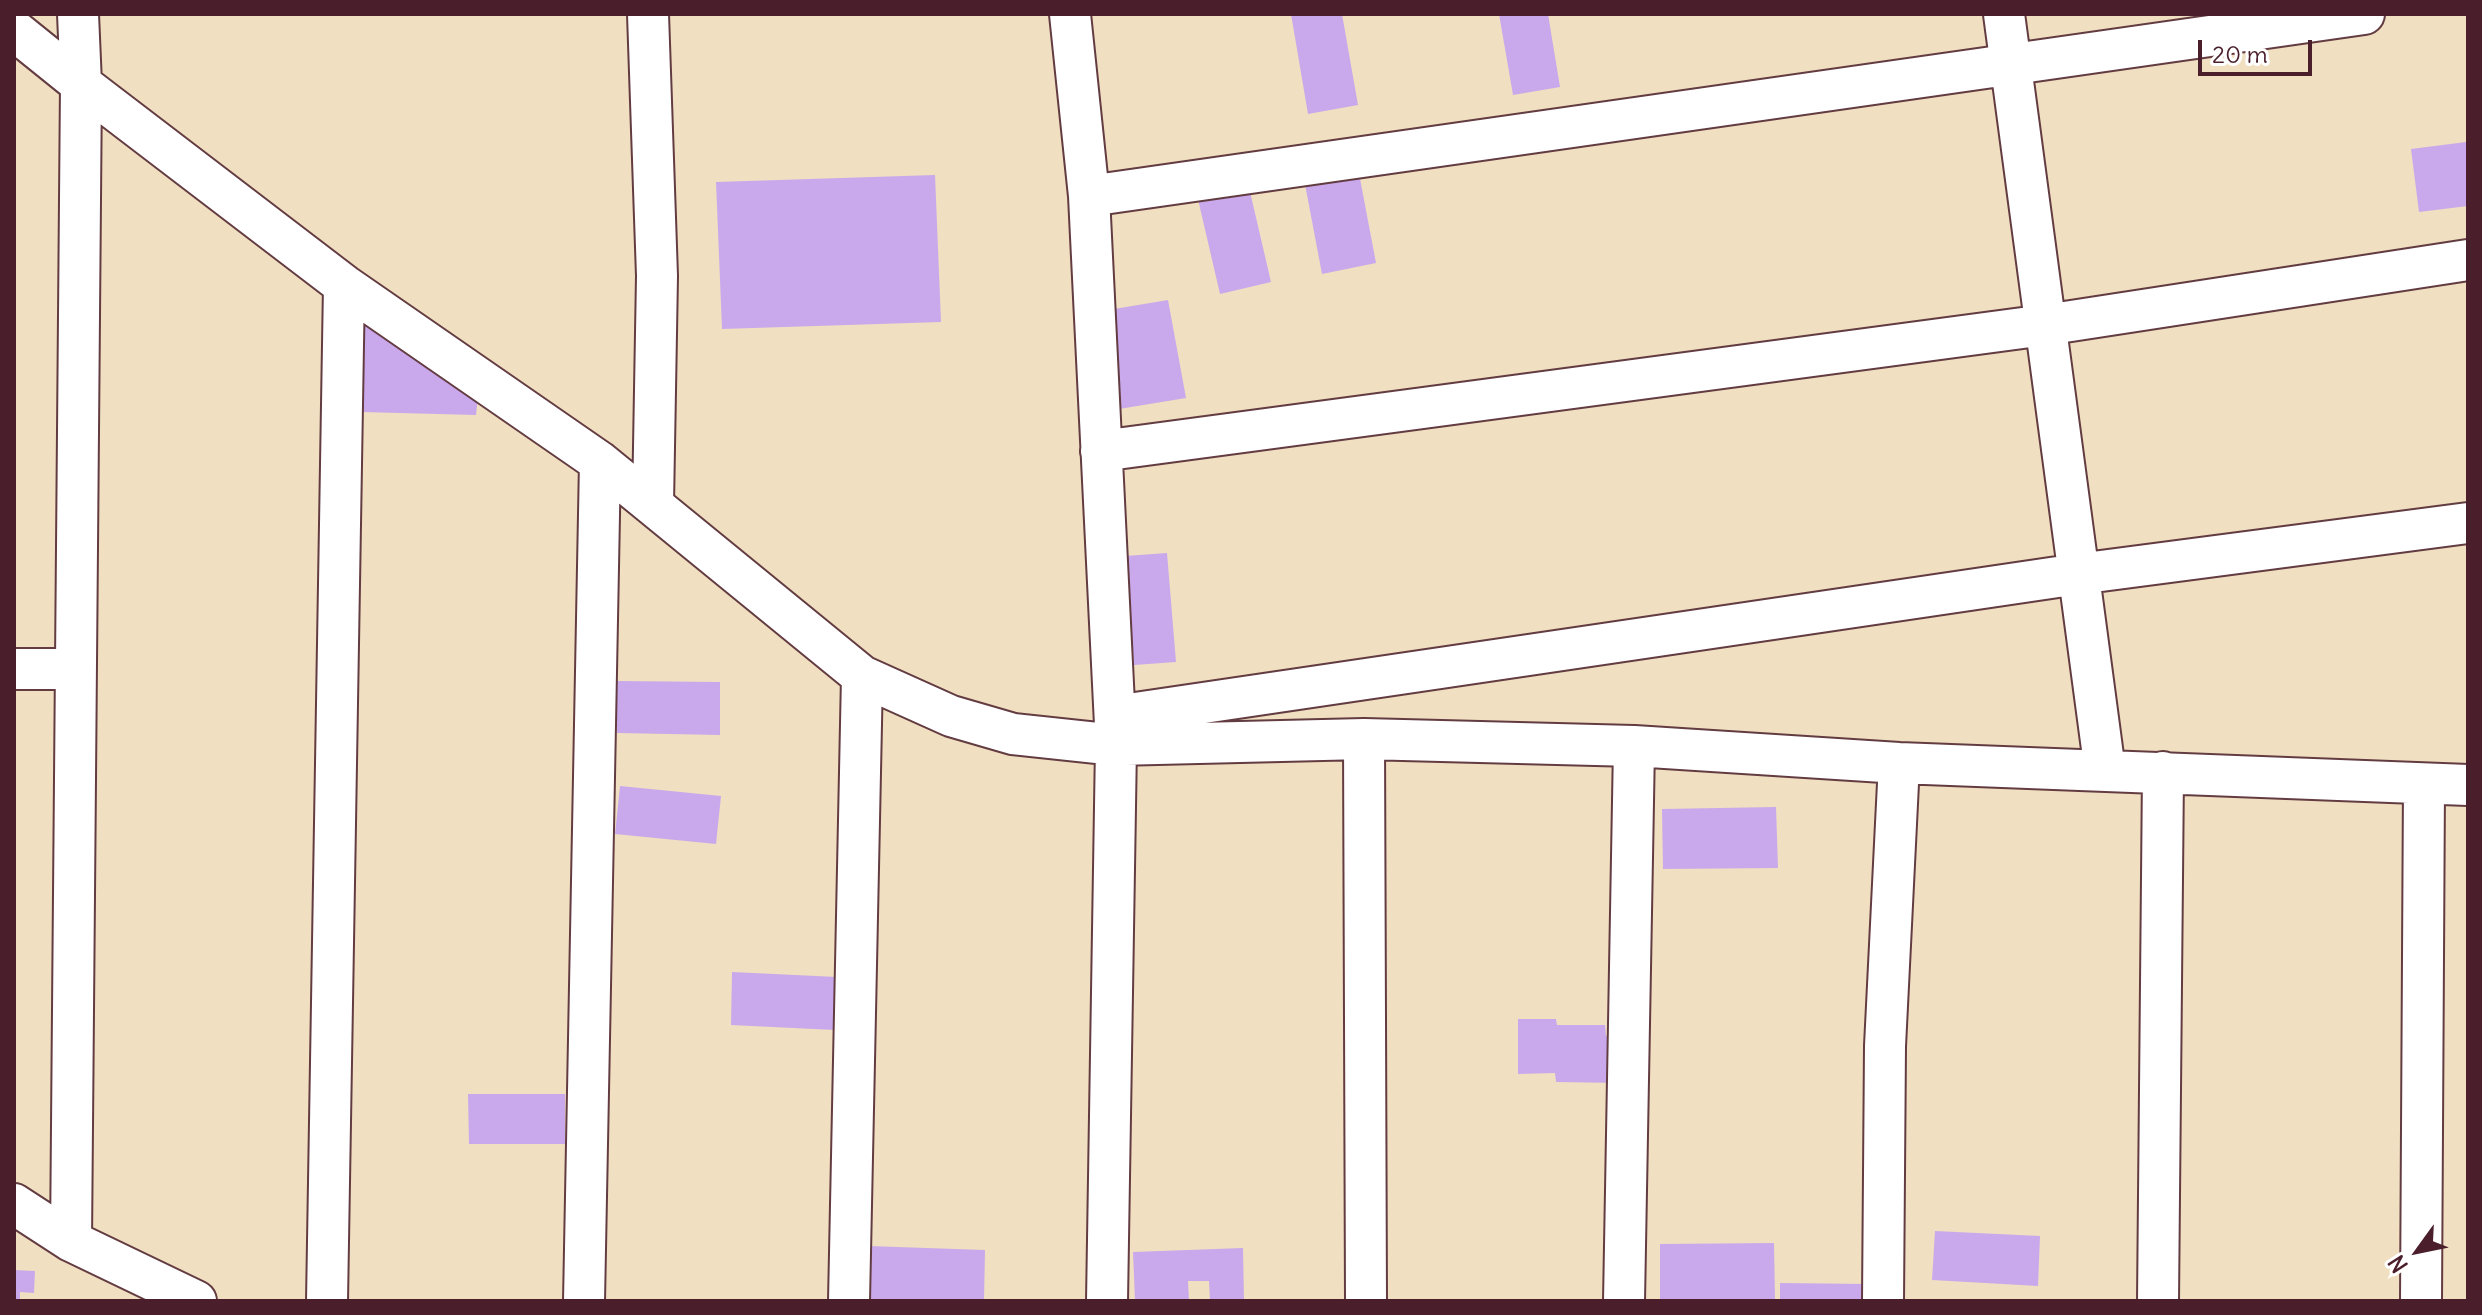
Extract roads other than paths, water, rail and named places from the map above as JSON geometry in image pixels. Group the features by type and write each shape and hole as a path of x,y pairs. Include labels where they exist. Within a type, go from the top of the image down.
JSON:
{"street":[{"path":"71,1241 81,84 78,14"},
{"path":"648,14 657,276 653,504"},
{"path":"1070,14 1089,196 1116,730 1107,1301"},
{"path":"2004,14 2105,771"},
{"path":"1089,196 2364,14"},
{"path":"14,30 344,285 600,462 862,676 951,716 1013,734 1116,730 1634,746 1899,763 2468,785"},
{"path":"1101,451 2045,325 2468,260"},
{"path":"327,1301 344,285"},
{"path":"584,1301 600,462"},
{"path":"1116,730 2078,574 2468,523"},
{"path":"14,669 75,669"},
{"path":"849,1301 862,676"},
{"path":"1364,739 1366,1301"},
{"path":"1624,1301 1634,746"},
{"path":"1883,1301 1885,1046 1899,763"},
{"path":"2158,1301 2163,772"},
{"path":"2421,1301 2424,784"},
{"path":"14,1204 71,1241 196,1301"}]}
